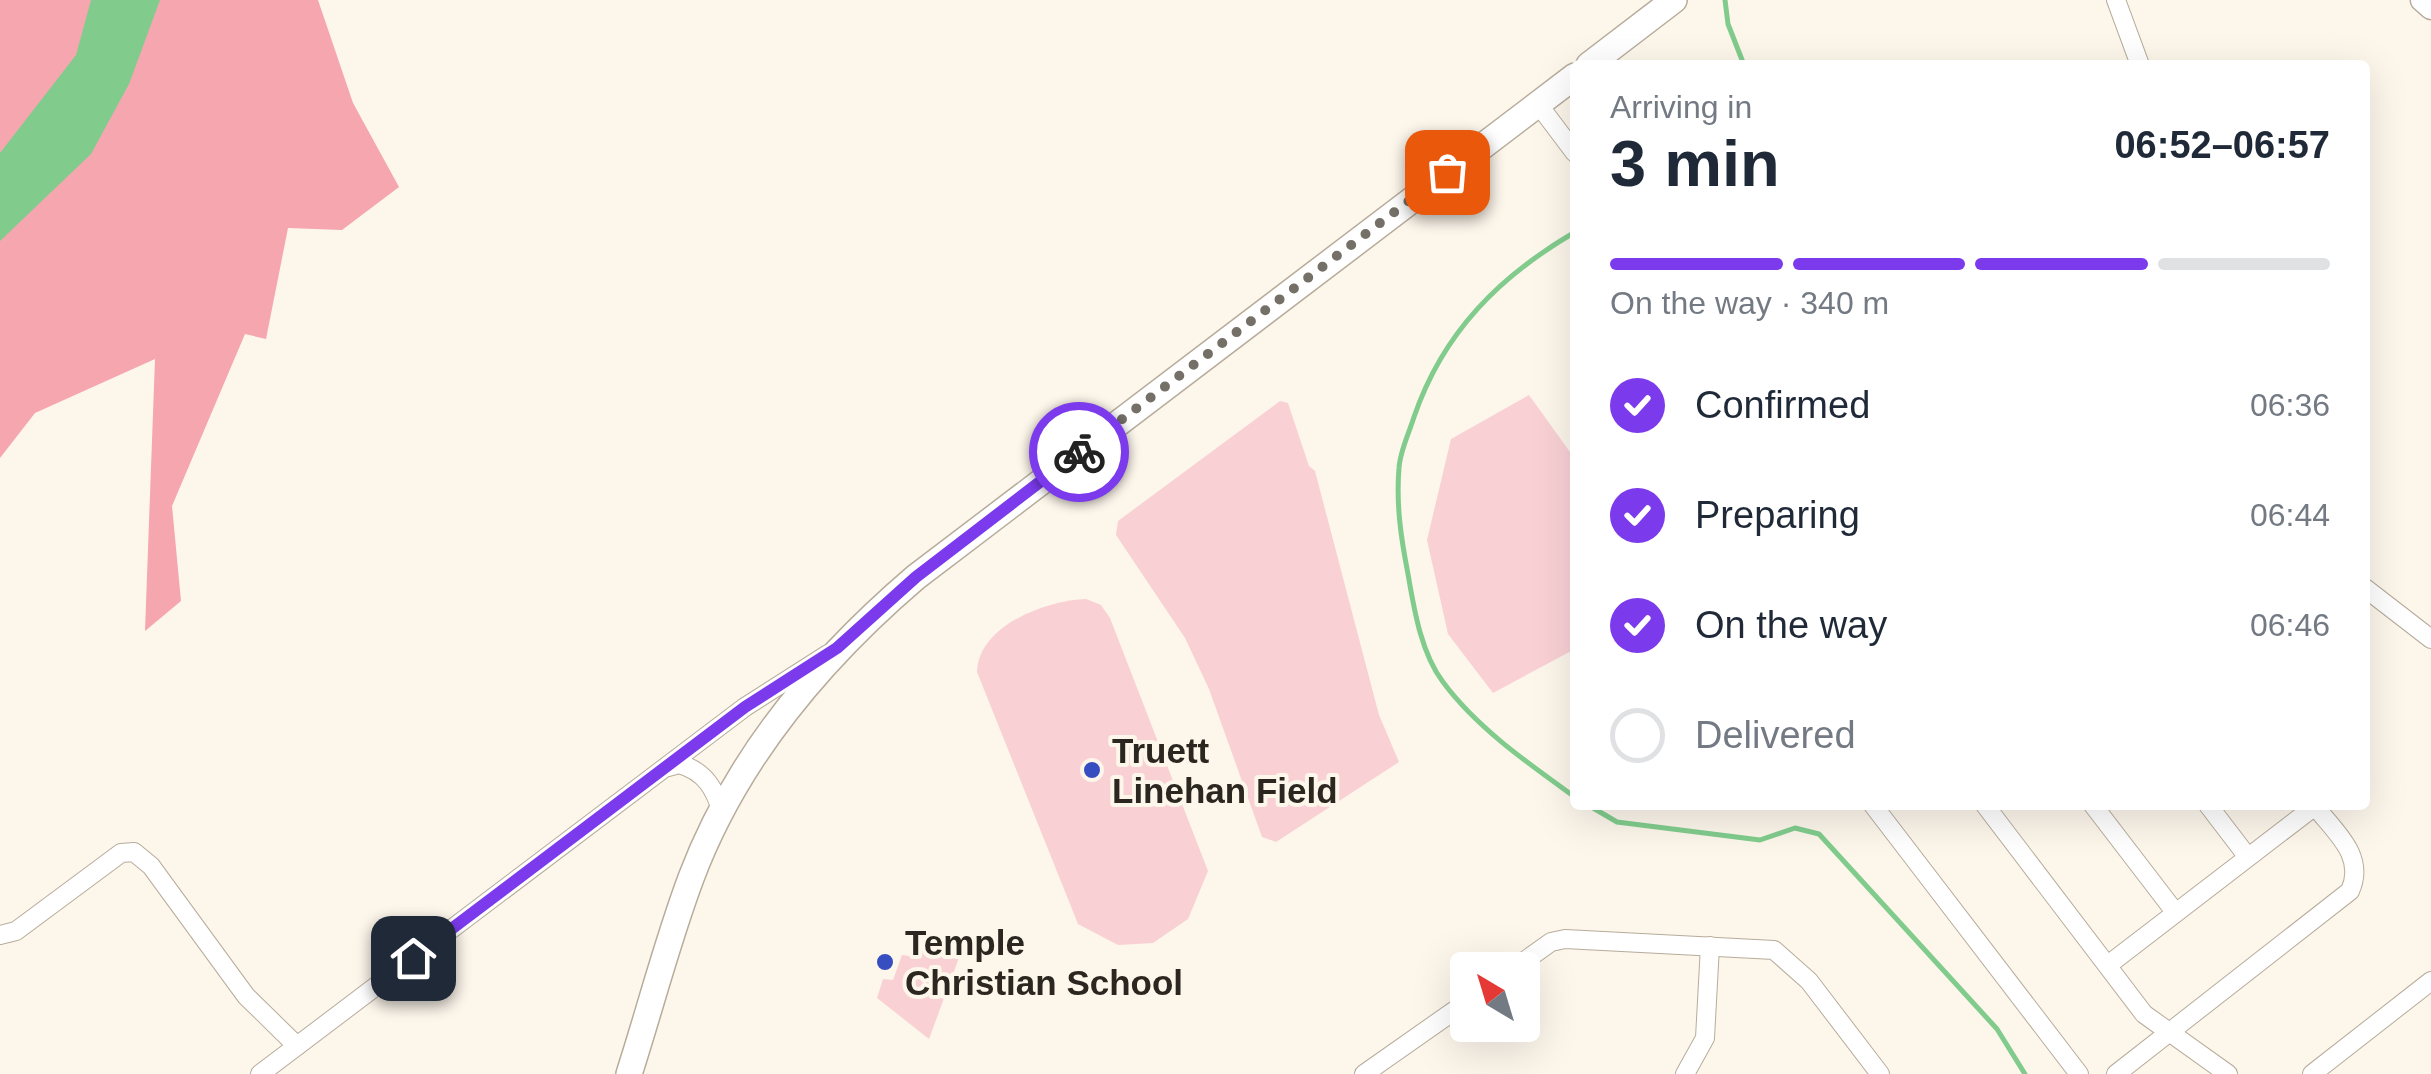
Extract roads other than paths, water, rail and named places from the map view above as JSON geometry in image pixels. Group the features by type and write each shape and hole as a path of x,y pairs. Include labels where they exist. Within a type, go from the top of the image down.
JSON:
{"main road":[{"path":"1596,60 1674,0"},
{"path":"629,1074 690,879 722,812 775,726 837,648 916,577 1570,80"}],"street":[{"path":"2116,0 2138,60"},
{"path":"2422,0 2431,8"},
{"path":"1538,104 1570,146"},
{"path":"2370,592 2431,638"},
{"path":"260,1074 662,768 773,687 837,648"},
{"path":"662,768 679,764 700,774 716,792 722,812"},
{"path":"1877,810 2079,1074"},
{"path":"1989,810 2144,1014 2228,1074"},
{"path":"2097,810 2175,912"},
{"path":"2212,810 2247,856"},
{"path":"2108,965 2310,810"},
{"path":"2116,1074 2350,890 2357,875 2356,859 2318,810"},
{"path":"0,935 32,921 122,854 134,852 151,866 246,996 296,1046"},
{"path":"1537,952 1551,942 1566,939 1774,950 1792,962 1880,1074"},
{"path":"1685,1074 1705,1038 1710,946"},
{"path":"2312,1074 2431,981"},
{"path":"1364,1074 1390,1067 1450,1016"}],"waterway":[{"path":"1725,0 1728,24 1742,60"},
{"path":"1570,235 1499,287 1477,309 1441,358 1426,386 1403,449 1398,495 1416,616 1435,670 1488,730 1570,793"},
{"path":"1597,810 1617,822 1760,840 1795,828 1819,834 1997,1029 2025,1074"}],"place":[{"name":"Truett Linehan Field","path":"1092,770"},
{"name":"Temple Christian School","path":"885,962"}]}
